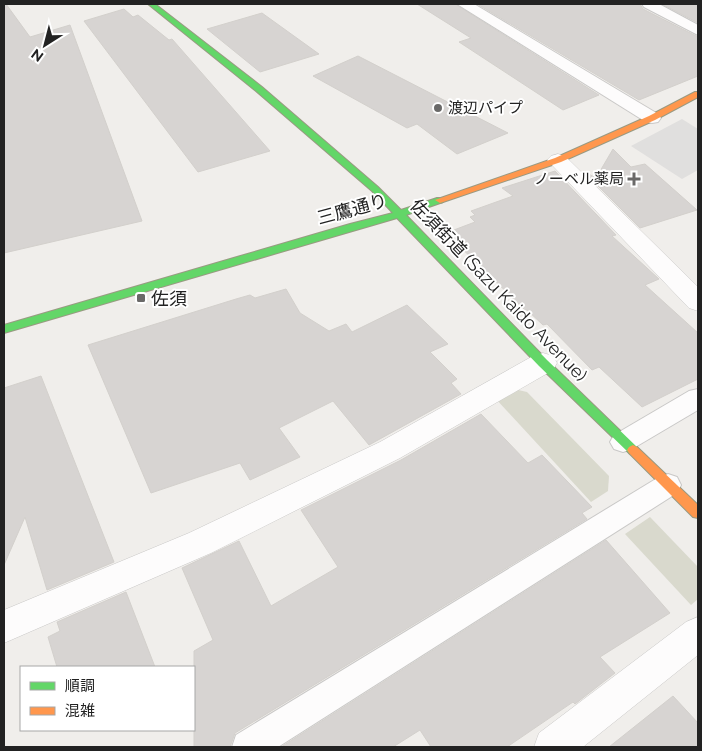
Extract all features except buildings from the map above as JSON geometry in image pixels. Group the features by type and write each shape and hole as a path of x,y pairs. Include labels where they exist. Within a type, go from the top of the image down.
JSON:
{"street":[{"name":"佐須街道 (Sazu Kaido Avenue)","path":"152,4 259,89 375,189 543,363 698,513"},
{"name":"三鷹通り","path":"4,330 400,214 558,160 652,118 698,94"},
{"path":"558,160 698,302"},
{"path":"4,627 200,543 381,454 543,363"},
{"path":"553,747 698,634"}],"lane":[{"path":"464,4 652,118"},
{"path":"649,4 698,31"},
{"path":"624,442 698,398"},
{"path":"248,747 668,485"}],"shaded area":[{"path":"682,119 698,129 698,170 682,179 631,146"},
{"path":"514,389 527,392 609,476 608,491 591,502 495,398"},
{"path":"650,517 698,567 698,599 691,605 625,534"}],"traffic: fast":[{"path":"151,4 259,89 375,189 543,363 633,450"},
{"path":"4,329 353,226 400,214 440,200"}],"traffic: slow":[{"path":"440,200 558,160 652,118 698,94"},
{"path":"633,450 698,513"}],"place":[{"name":"渡辺パイプ","path":"438,108"},
{"name":"ノーベル薬局","path":"634,179"},
{"name":"佐須","path":"141,298"}]}
